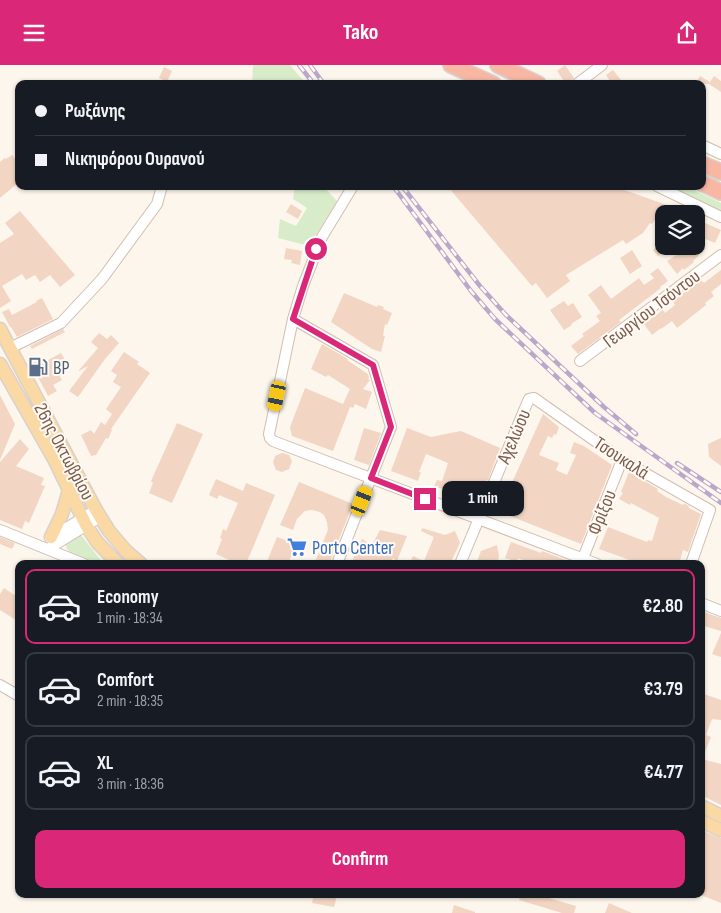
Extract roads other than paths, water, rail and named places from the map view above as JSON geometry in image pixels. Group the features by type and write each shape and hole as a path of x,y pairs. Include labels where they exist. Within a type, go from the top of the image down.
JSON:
{"highway":[{"path":"451,65 484,80"},
{"path":"498,65 530,80"},
{"path":"706,165 721,172"},
{"path":"706,185 721,192"}],"main road":[{"name":"26ης Οκτωβρίου","path":"0,329 98,514 109,531 136,560"},
{"name":"26ης Οκτωβρίου","path":"0,364 54,459 84,522 97,542 114,560"},
{"path":"46,543 62,514 69,490"},
{"path":"705,808 721,816"},
{"path":"705,823 721,829"}],"street":[{"path":"584,80 602,65"},
{"path":"706,147 721,154"},
{"path":"10,348 61,323 102,279 157,204 161,190"},
{"path":"351,190 322,237 303,286 293,319 270,438 580,560"},
{"path":"665,190 721,217"},
{"name":"Γεωργίου Τσόντου","path":"580,361 721,255"},
{"path":"293,319 373,365 391,427 340,560"},
{"name":"Αχελώου","path":"462,560 528,401 532,398 537,399"},
{"name":"Τσουκαλά","path":"537,399 622,460 710,510 693,560"},
{"name":"Φρίξου","path":"582,560 622,460"},
{"path":"46,543 98,514"},
{"path":"0,530 46,543 77,560"},
{"path":"705,605 721,611"},
{"path":"0,685 15,694"}],"railway":[{"path":"299,65 311,80"},
{"path":"310,65 321,80"},
{"path":"396,190 471,291 495,319 595,413 721,503"},
{"path":"405,190 480,286 506,315 604,407 636,434"},
{"path":"677,463 721,492"}],"place":[{"name":"BP","path":"38,367"},
{"name":"Porto Center","path":"297,547"}]}
